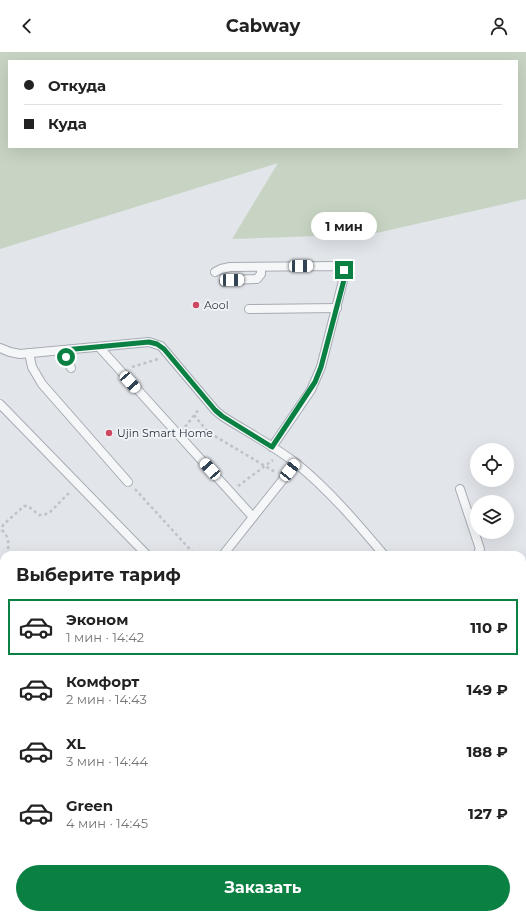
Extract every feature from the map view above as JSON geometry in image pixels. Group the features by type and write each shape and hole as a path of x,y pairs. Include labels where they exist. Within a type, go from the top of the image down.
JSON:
{"lane":[{"path":"215,272 227,268 261,267 340,266 344,270 345,276 337,308 321,367 315,382 272,447"},
{"path":"224,282 230,280 256,279 261,274 261,267"},
{"path":"249,309 337,308"},
{"path":"0,348 14,353 29,353 153,343 161,346 206,400 222,416 296,463 346,511 381,551"},
{"path":"99,347 253,517"},
{"path":"64,350 70,368"},
{"path":"29,353 32,367 42,384 128,482"},
{"path":"0,404 143,551"},
{"path":"226,551 296,463"},
{"path":"460,489 480,549 479,551"}],"path":[{"path":"120,371 169,355"},
{"path":"179,436 206,400"},
{"path":"194,415 208,432 284,478"},
{"path":"230,492 282,453"},
{"path":"128,482 191,551"},
{"path":"8,551 9,543 2,530 3,525 21,506 28,506 38,515 47,514 78,484"}],"green space":[{"path":"0,52 526,52 526,199 372,234 232,239 278,163 0,249"}],"place":[{"name":"Aool","path":"196,305"},
{"name":"Ujin Smart Home","path":"109,433"}],"route":[{"path":"66,357 64,350 149,342 157,344 164,349 215,410 222,416 272,447 315,382 321,367 345,276 344,270"}]}
